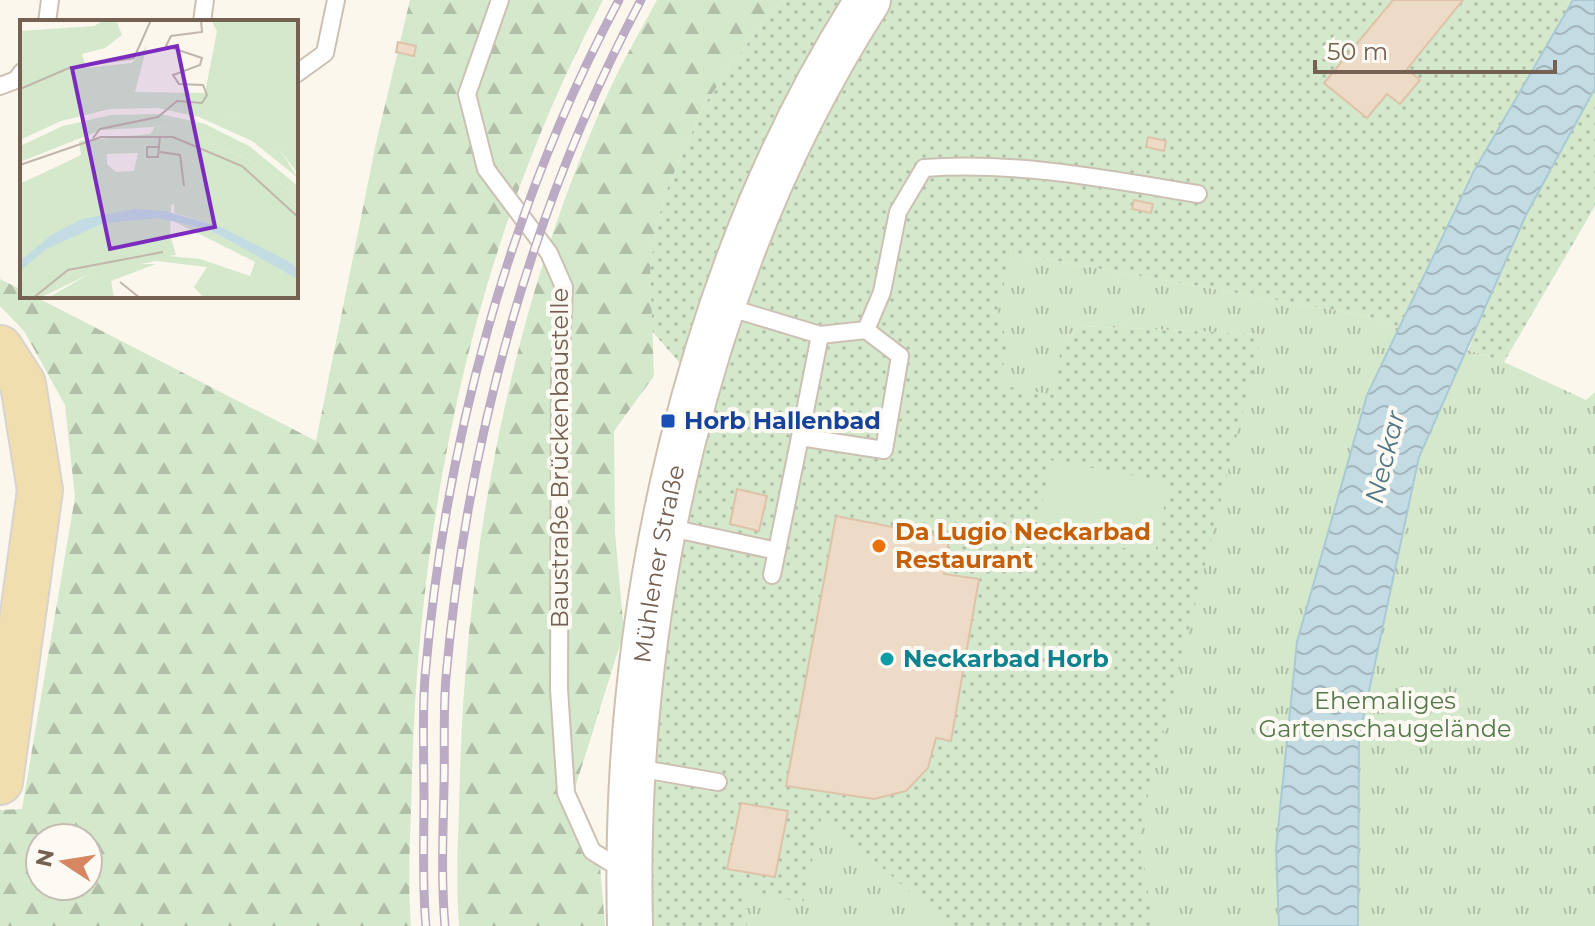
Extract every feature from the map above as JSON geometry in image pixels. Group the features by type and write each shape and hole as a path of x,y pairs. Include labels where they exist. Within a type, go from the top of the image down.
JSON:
{"main road":[{"name":"Mühlener Straße","path":"630,926 629,874 639,685 666,527 698,384 762,195 810,100 868,0"},
{"path":"0,348 23,384 40,490 0,782"}],"lane":[{"path":"47,20 50,0"},
{"path":"202,20 205,0"},
{"path":"298,73 325,53 336,0"},
{"name":"Baustraße Brückenbaustelle","path":"500,0 467,94 486,169 549,253 564,287 559,689 566,793 592,851 629,874"},
{"path":"0,86 16,80 20,75"},
{"path":"866,330 882,292 898,212 924,168 965,165 1105,179 1198,194"},
{"path":"723,306 820,335 866,330 900,356 884,450 800,437"},
{"path":"772,575 820,335"},
{"path":"666,527 777,551"},
{"path":"633,767 718,782"}],"green space":[{"path":"410,0 603,0 559,90 521,183 489,279 463,376 442,475 427,574 417,674 409,888 411,926 0,926 0,810 22,809 75,497 65,405 24,331 0,306 0,279 20,289 20,298 38,298 316,441 376,143"},
{"path":"657,0 785,0 768,14 704,105 663,198 650,265 654,376 614,431 615,532 624,632 575,788 560,803 587,854 600,865 605,926 459,926 457,888 464,687 485,512 501,425 521,340 575,172 614,79"},
{"path":"785,0 1573,0 1474,171 1399,327 1367,316 1011,253 1012,359 1007,382 1080,326 1262,334 1279,926 630,926 698,384 650,329 650,264 663,198 704,105 768,14","holes":["836,516 949,538 944,574 979,579 951,740 936,738 928,768 906,790"]},
{"path":"1595,88 1595,206 1504,362 1469,350 1508,248"},
{"name":"Ehemaliges Gartenschaugelände","path":"1011,253 1367,316 1504,362 1586,400 1595,392 1595,926 1154,926 1138,836 1262,334 1080,326 1062,340 1054,395 1000,385 1007,342 998,311"},
{"path":"1050,460 1169,482 1155,554 1037,532"},
{"path":"822,815 949,926 747,926 746,889 803,903"}],"water":[{"name":"Neckar","path":"1573,0 1595,0 1595,88 1526,215 1419,457 1359,738 1358,926 1279,926 1276,849 1297,642 1367,395 1474,171"}],"building":[{"path":"1393,0 1463,0 1407,69 1420,80 1400,104 1387,94 1367,118 1324,83"},
{"path":"398,42 416,46 414,56 396,52"},
{"path":"1148,137 1166,141 1164,151 1146,147"},
{"path":"1134,200 1153,204 1151,213 1132,209"},
{"path":"737,489 767,496 759,531 730,524"},
{"name":"Neckarbad Horb","path":"836,516 949,538 944,574 979,579 951,741 936,738 928,768 906,791 874,799 786,786"},
{"path":"741,803 788,811 775,877 727,869"}],"railway":[{"path":"426,926 425,677 448,502 466,415 514,244 580,79 619,0"},
{"path":"445,926 446,677 470,501 488,414 536,244 567,161 641,0"}],"place":[{"name":"Horb Hallenbad","path":"668,421"},
{"name":"Da Lugio Neckarbad Restaurant","path":"879,546"},
{"name":"Neckarbad Horb","path":"887,659"}]}
